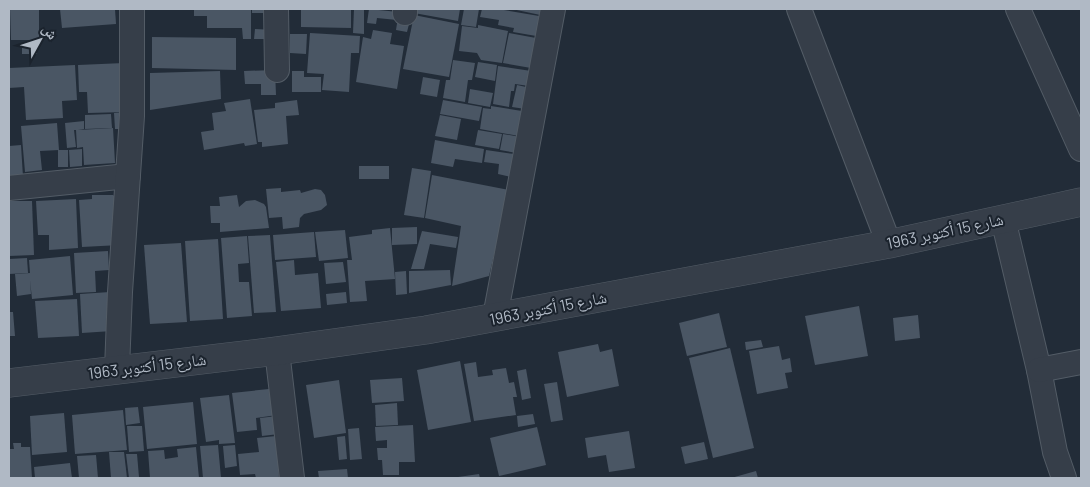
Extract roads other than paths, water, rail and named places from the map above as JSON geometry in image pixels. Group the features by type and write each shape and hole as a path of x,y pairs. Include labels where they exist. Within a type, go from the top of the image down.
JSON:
{"street":[{"path":"117,369 120,292 132,116 132,9"},
{"path":"276,9 277,70"},
{"path":"495,318 553,9"},
{"path":"799,9 889,244"},
{"path":"1018,9 1081,149"},
{"path":"9,188 128,176"},
{"name":"شارع 15 أكتوبر 1963","path":"9,383 276,351 426,330 889,244 1081,202"},
{"path":"1004,219 1039,370 1055,452 1064,478"},
{"path":"276,351 292,478"},
{"path":"1039,370 1081,362"}]}
